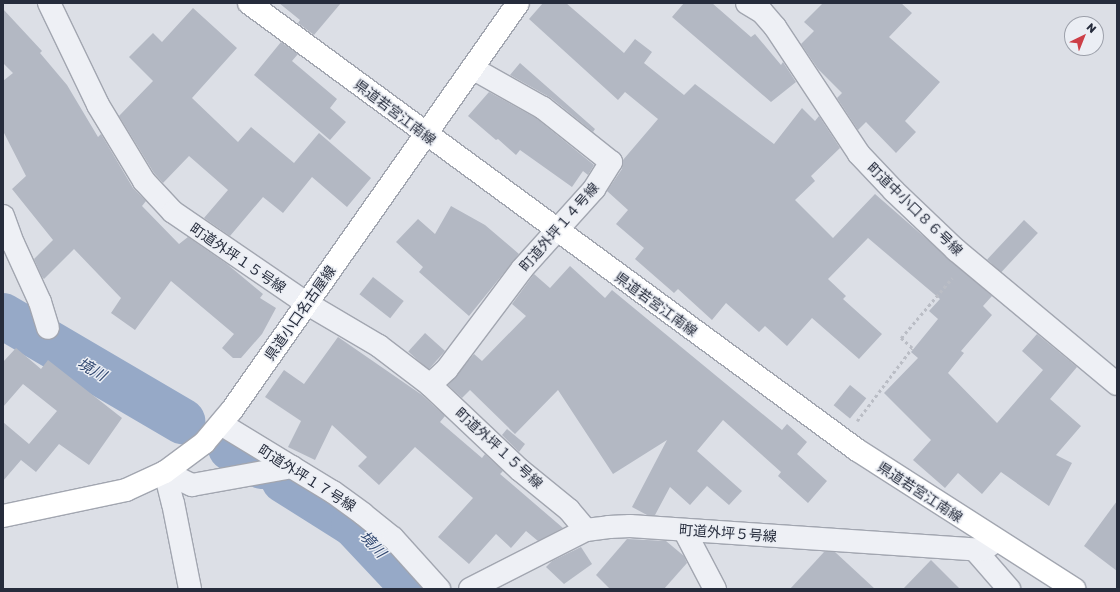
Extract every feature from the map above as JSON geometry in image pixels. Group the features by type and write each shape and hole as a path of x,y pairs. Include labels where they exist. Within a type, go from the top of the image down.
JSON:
{"main road":[{"name":"県道若宮江南線","path":"249,3 425,135 843,440 996,541 1074,589"},
{"name":"県道小口名古屋線","path":"3,516 105,496 126,490 165,472 214,433 518,3"}],"street":[{"name":"町道外坪１５号線","path":"49,3 98,105 144,181 172,212 306,303 379,346 430,385 520,470 569,510 586,530"},
{"name":"町道中小口８６号線","path":"748,3 762,12 775,27 859,154 894,191 968,260 1117,384"},
{"name":"町道外坪１４号線","path":"430,385 447,369 522,269 594,189 611,162 543,108 472,68"},
{"path":"3,216 12,244 40,302 48,328"},
{"name":"町道外坪１７号線","path":"214,433 333,492 393,538 439,589"},
{"path":"165,472 192,485 261,474 287,468"},
{"path":"165,472 173,502 190,589"},
{"name":"町道外坪５号線","path":"470,589 586,530 630,526 976,550 990,547 996,541"},
{"path":"684,530 715,589"},
{"path":"976,550 1009,589"}],"path":[{"path":"843,440 912,348 901,338 968,260"}],"building":[{"path":"279,3 341,3 314,35 298,23 300,20"},
{"path":"543,3 566,3 624,53 635,39 652,52 644,63 684,95 695,84 774,144 802,108 815,121 819,116 840,148 811,176 815,181 795,200 833,238 875,194 992,296 983,306 992,315 961,351 964,353 948,373 997,423 1043,370 1022,351 1037,334 1077,367 1050,399 1081,426 1056,455 1072,463 1049,506 1001,472 982,494 958,473 945,488 913,460 931,440 884,393 918,358 911,352 938,319 929,311 940,299 868,238 828,279 846,296 843,299 882,334 859,359 812,318 787,346 765,326 759,332 726,303 712,320 678,289 674,293 635,259 644,248 616,224 628,210 607,191 622,169 623,160 658,119 625,92 618,100 529,19"},
{"path":"684,3 712,3 751,37 755,34 781,65 783,62 796,82 771,102 672,17"},
{"path":"823,3 901,3 912,13 889,37 940,82 905,121 916,132 896,153 866,122 858,130 837,98 842,93 818,69 801,44 814,31 804,22"},
{"path":"193,8 237,48 192,98 238,142 251,127 294,163 319,133 371,178 347,207 312,177 283,213 263,197 230,236 204,218 228,190 189,156 163,183 154,173 119,116 153,81 129,57 153,33 162,42"},
{"path":"3,9 42,51 40,53 67,85 98,137 101,134 133,188 146,201 142,206 179,244 188,237 227,264 263,294 260,298 276,308 262,334 241,358 233,358 222,348 234,334 171,281 135,330 111,313 121,298 74,249 44,279 42,277 34,259 53,240 12,189 26,176 3,131 3,81 13,73 3,63"},
{"path":"281,42 298,54 292,61 337,99 330,108 346,122 330,140 254,75"},
{"path":"520,63 595,129 593,132 551,98 510,75"},
{"path":"489,92 536,118 594,165 588,175 583,171 572,187 520,150 516,155 498,139 496,140 468,116"},
{"path":"451,206 485,225 519,254 469,316 419,272 423,267 396,242 418,219 435,234"},
{"path":"1024,220 1038,233 1001,272 987,259"},
{"path":"570,266 605,298 612,290 782,430 787,424 807,442 797,454 827,481 808,503 778,476 781,472 723,420 697,451 742,491 729,505 707,486 690,505 670,487 655,515 647,515 632,507 667,440 613,474 558,390 515,434 470,390 462,398 448,385 474,354 482,361 526,316 512,304 534,274 550,288"},
{"path":"373,277 404,301 390,318 359,294"},
{"path":"425,333 445,351 428,370 408,352"},
{"path":"338,337 422,395 445,416 440,422 482,458 485,454 503,471 500,474 563,528 538,541 526,531 511,548 496,534 469,564 438,537 473,498 415,447 379,485 358,466 367,457 332,425 315,460 288,447 301,421 265,397 284,370 304,384"},
{"path":"16,348 41,369 48,360 122,418 89,465 59,444 36,472 21,460 3,481 3,422 29,444 57,411 23,384 3,407 3,362"},
{"path":"850,385 866,398 850,418 834,405"},
{"path":"507,429 525,444 519,452 502,435"},
{"path":"1117,501 1117,571 1084,546"},
{"path":"627,539 666,541 684,556 687,563 664,589 610,589 596,575"},
{"path":"581,547 592,564 564,584 546,567 552,561"},
{"path":"824,552 835,552 875,589 790,589"},
{"path":"931,560 960,589 903,589"}],"waterway":[{"name":"境川","path":"3,316 182,421"},
{"name":"境川","path":"231,448 262,466"},
{"name":"境川","path":"284,480 354,524 415,589"}]}
